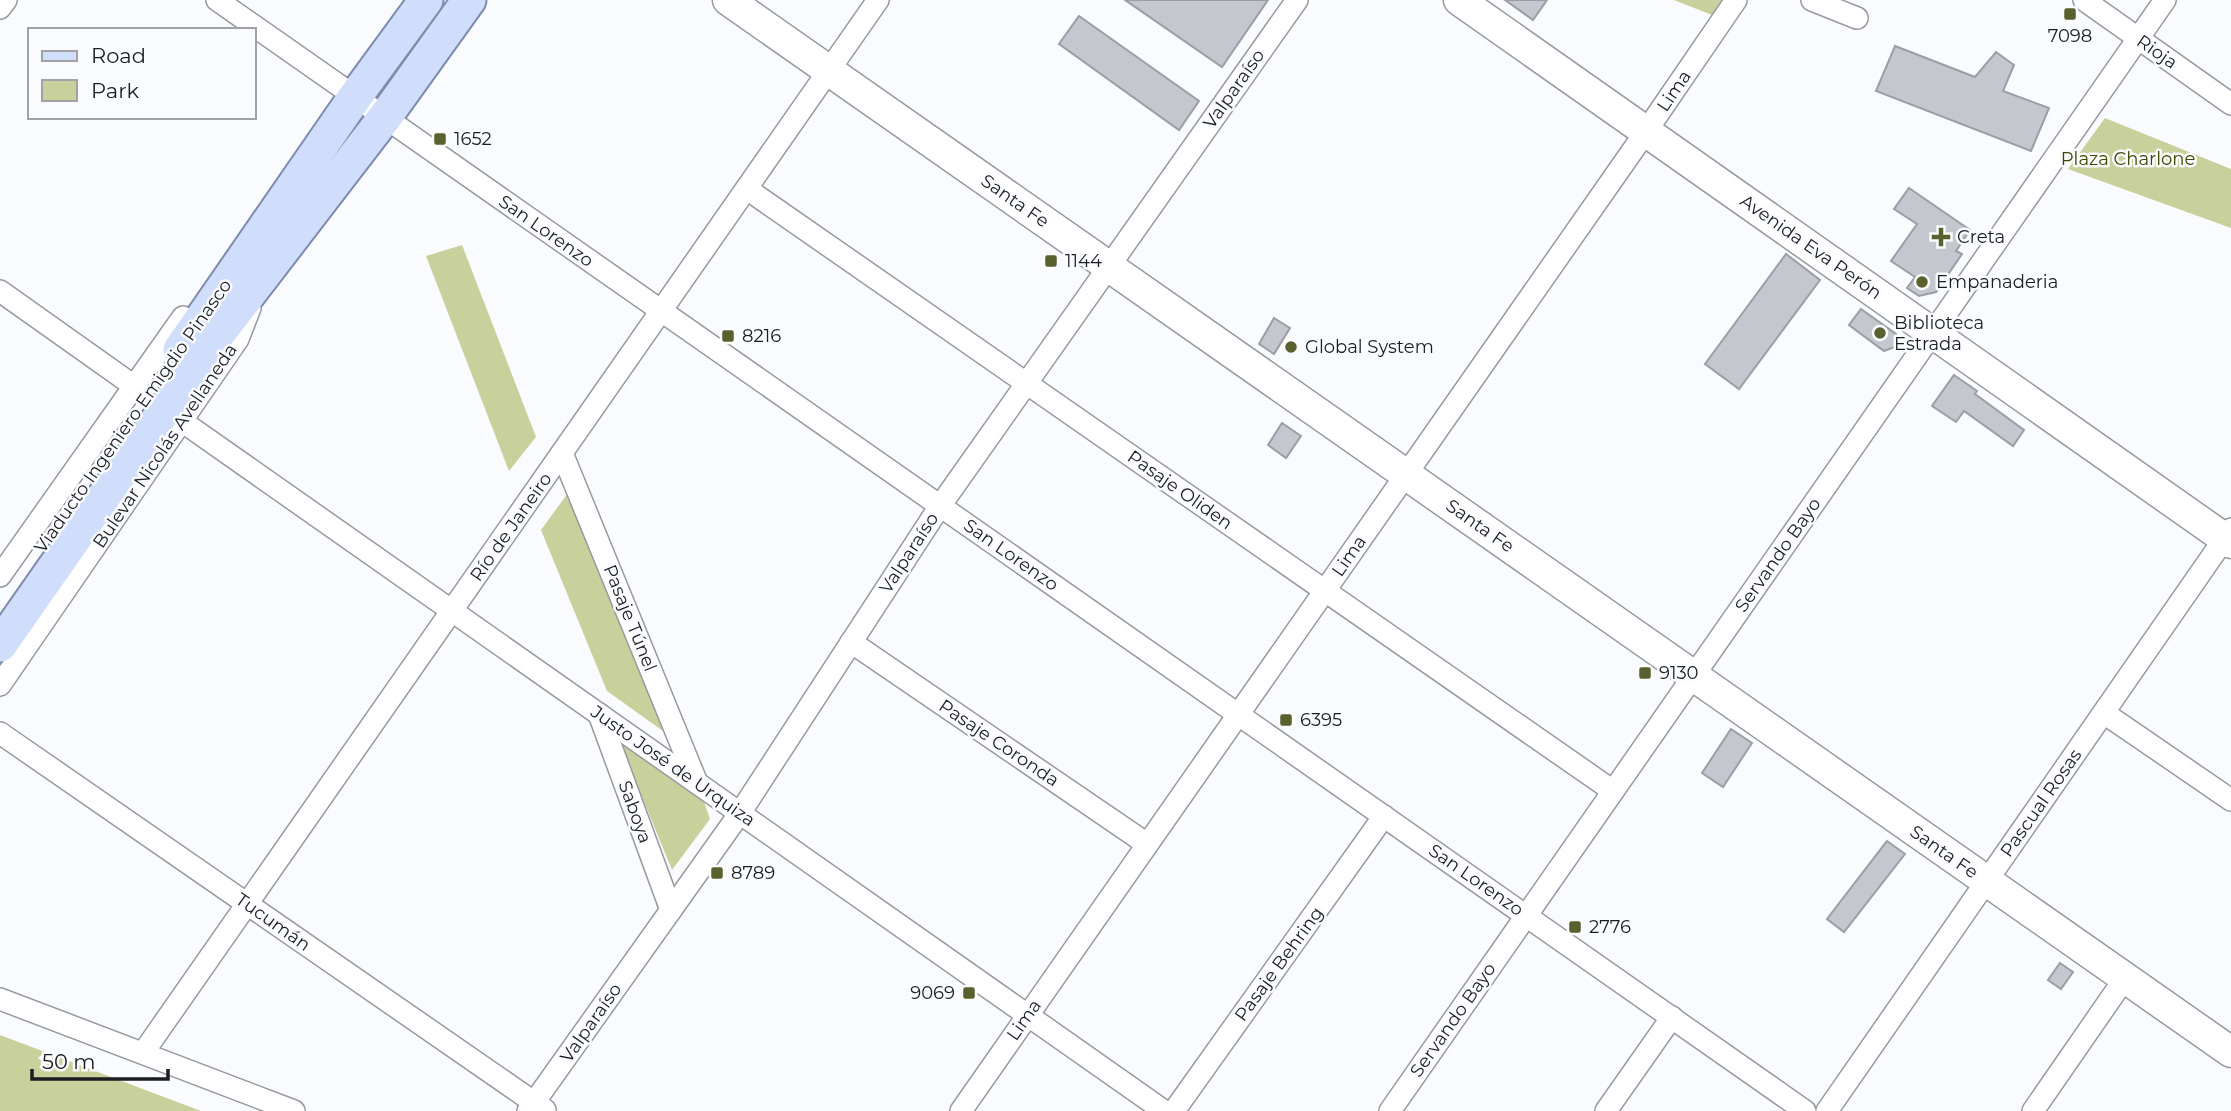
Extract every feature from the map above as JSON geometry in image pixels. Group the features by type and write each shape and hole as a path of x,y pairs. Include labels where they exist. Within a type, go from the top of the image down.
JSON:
{"main road":[{"path":"266,225 426,0"},
{"name":"Bulevar Nicolás Avellaneda","path":"260,281 385,117 469,0"},
{"name":"Santa Fe","path":"728,0 2231,1052"},
{"name":"Avenida Eva Perón","path":"1459,0 1933,334 2229,537"},
{"name":"Viaducto Ingeniero Emigdio Pinasco","path":"0,645 203,336 266,225"},
{"name":"Viaducto Ingeniero Emigdio Pinasco","path":"0,607 203,336 260,281"}],"street":[{"path":"0,8 6,0"},
{"name":"San Lorenzo","path":"217,0 1805,1111"},
{"name":"Río de Janeiro","path":"143,1054 878,0"},
{"name":"Valparaíso","path":"536,1108 740,813 940,506 1297,0"},
{"name":"Lima","path":"961,1111 1736,0"},
{"path":"1812,0 1857,18"},
{"name":"Rioja","path":"2084,0 2231,104"},
{"name":"Servando Bayo","path":"1390,1111 2165,0"},
{"name":"Pasaje Oliden","path":"747,189 1613,791"},
{"path":"0,576 209,280 266,225"},
{"name":"Bulevar Nicolás Avellaneda","path":"0,685 237,340 260,281"},
{"path":"0,291 134,386"},
{"name":"Justo José de Urquiza","path":"183,422 1164,1111"},
{"name":"Pasaje Túnel","path":"562,453 697,783"},
{"name":"Pascual Rosas","path":"1827,1111 2229,537"},
{"name":"Pasaje Coronda","path":"851,642 1147,844"},
{"path":"2104,713 2231,800"},
{"name":"Saboya","path":"599,714 671,910"},
{"name":"Tucumán","path":"0,733 536,1108"},
{"name":"Pasaje Behring","path":"1174,1111 1384,816"},
{"path":"2033,1111 2125,978"},
{"path":"0,999 294,1111"},
{"path":"1606,1111 1672,1017"}],"green space":[{"path":"1674,0 1722,0 1712,15"},
{"name":"Plaza Charlone","path":"2105,118 2231,169 2231,228 2068,169"},
{"path":"462,245 536,437 509,471 426,256"},
{"path":"568,493 670,736 607,691 541,530"},
{"path":"617,736 703,799 710,819 672,870"},
{"path":"0,1035 201,1111 0,1111"}],"building":[{"path":"1125,0 1268,0 1222,67"},
{"path":"1505,0 1547,0 1533,20"},
{"path":"1079,16 1199,101 1179,130 1059,44"},
{"path":"1895,46 1975,77 1996,52 2014,65 2003,91 2049,108 2031,151 1876,91"},
{"name":"Creta","path":"1909,188 1970,230 1956,251 1962,254 1936,292 1919,296 1907,288 1915,277 1891,261 1917,224 1894,209"},
{"path":"1786,254 1820,280 1739,389 1705,364"},
{"path":"1861,309 1896,334 1900,345 1884,351 1849,325"},
{"path":"1274,318 1290,328 1274,354 1259,344"},
{"path":"1954,375 2024,430 2013,446 1964,411 1956,422 1932,406"},
{"path":"1282,423 1301,436 1286,458 1268,445"},
{"path":"1731,729 1752,743 1723,787 1702,773"},
{"path":"1887,841 1905,854 1844,932 1827,919"},
{"path":"2060,963 2073,972 2061,989 2048,980"}],"place":[{"name":"7098","path":"2070,14"},
{"name":"1652","path":"440,139"},
{"name":"Creta","path":"1941,237"},
{"name":"1144","path":"1051,261"},
{"name":"Empanaderia","path":"1922,282"},
{"name":"Biblioteca Estrada","path":"1880,333"},
{"name":"8216","path":"728,336"},
{"name":"Global System","path":"1291,347"},
{"name":"9130","path":"1645,673"},
{"name":"6395","path":"1286,720"},
{"name":"8789","path":"717,873"},
{"name":"2776","path":"1575,927"},
{"name":"9069","path":"969,993"}]}
